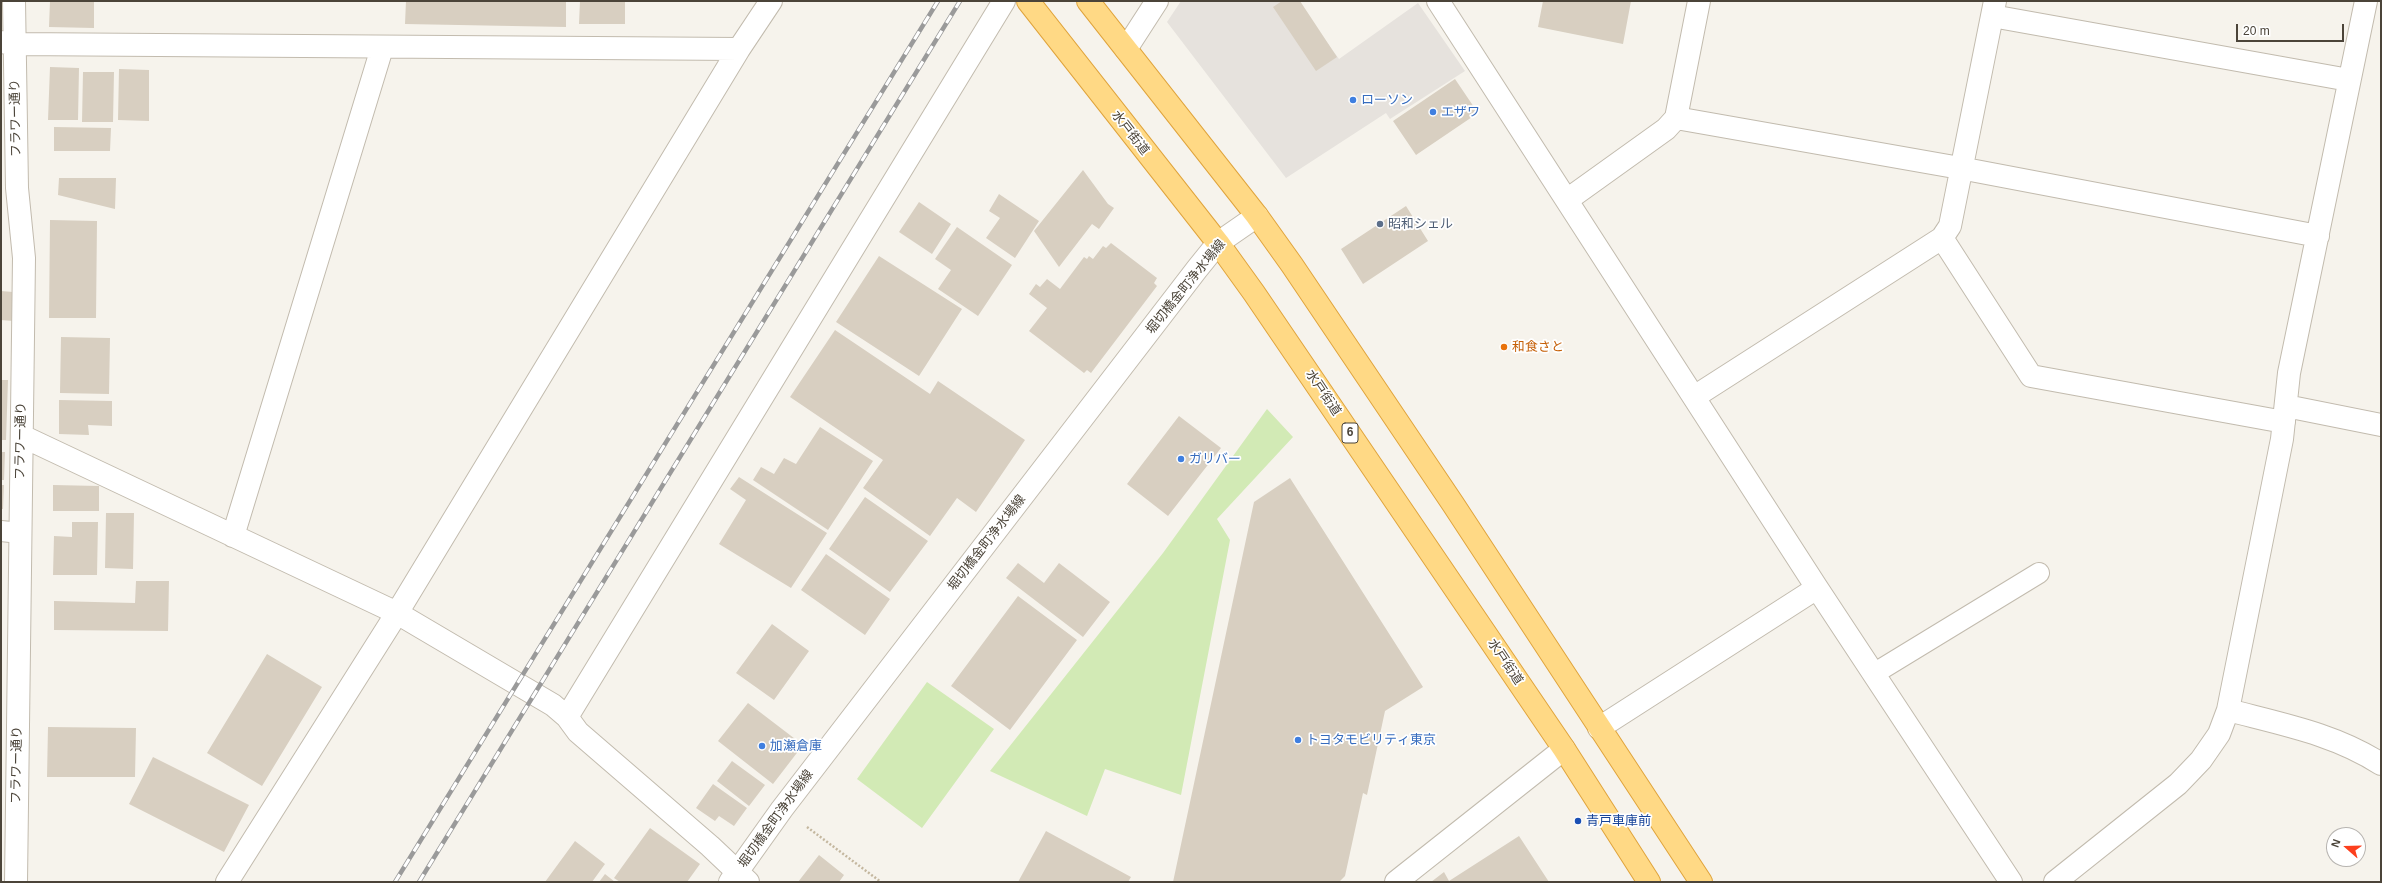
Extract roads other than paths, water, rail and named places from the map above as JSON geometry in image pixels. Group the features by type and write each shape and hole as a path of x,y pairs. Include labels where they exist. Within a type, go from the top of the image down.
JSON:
{"highway":[{"name":"水戸街道","path":"1028,1 1218,243 1413,525 1564,749 1649,882"},
{"path":"1088,1 1257,216 1454,504 1701,882"}],"street":[{"name":"フラワー通り","path":"14,1 8,43 17,188 24,258 22,436 10,532 16,882"},
{"path":"227,882 397,613 739,49 771,1"},
{"path":"567,717 1004,1"},
{"path":"1126,49 1157,1"},
{"path":"1438,1 1817,588 1875,673 2010,882"},
{"path":"1567,200 1666,129 1676,118 1699,1"},
{"path":"2055,882 2178,784 2201,760 2219,734 2228,710 2285,414 2289,373 2366,1"},
{"path":"1694,397 1942,238 1950,226 1960,168 1993,8 2349,80"},
{"path":"8,43 382,48 739,49"},
{"path":"233,536 382,48"},
{"path":"1676,118 1960,168 2318,236"},
{"name":"堀切橋金町浄水場線","path":"738,879 782,809 1218,243 1257,216"},
{"path":"1942,238 2031,376 2285,414 2381,425"},
{"path":"22,436 397,613 553,705 567,717 578,732 710,846 738,879"},
{"path":"1600,728 1817,588"},
{"path":"2228,710 2331,738 2361,751 2381,764"},
{"path":"1396,882 1564,749"}],"lane":[{"path":"1875,673 2039,573"}],"railway":[{"path":"395,882 938,1"},
{"path":"419,882 960,1"}],"place":[{"name":"ローソン","path":"1353,100"},
{"name":"エザワ","path":"1433,112"},
{"name":"昭和シェル","path":"1380,224"},
{"name":"和食さと","path":"1504,347"},
{"name":"ガリバー","path":"1181,459"},
{"name":"トヨタモビリティ東京","path":"1298,740"},
{"name":"加瀬倉庫","path":"762,746"},
{"name":"青戸車庫前","path":"1578,821"}]}
